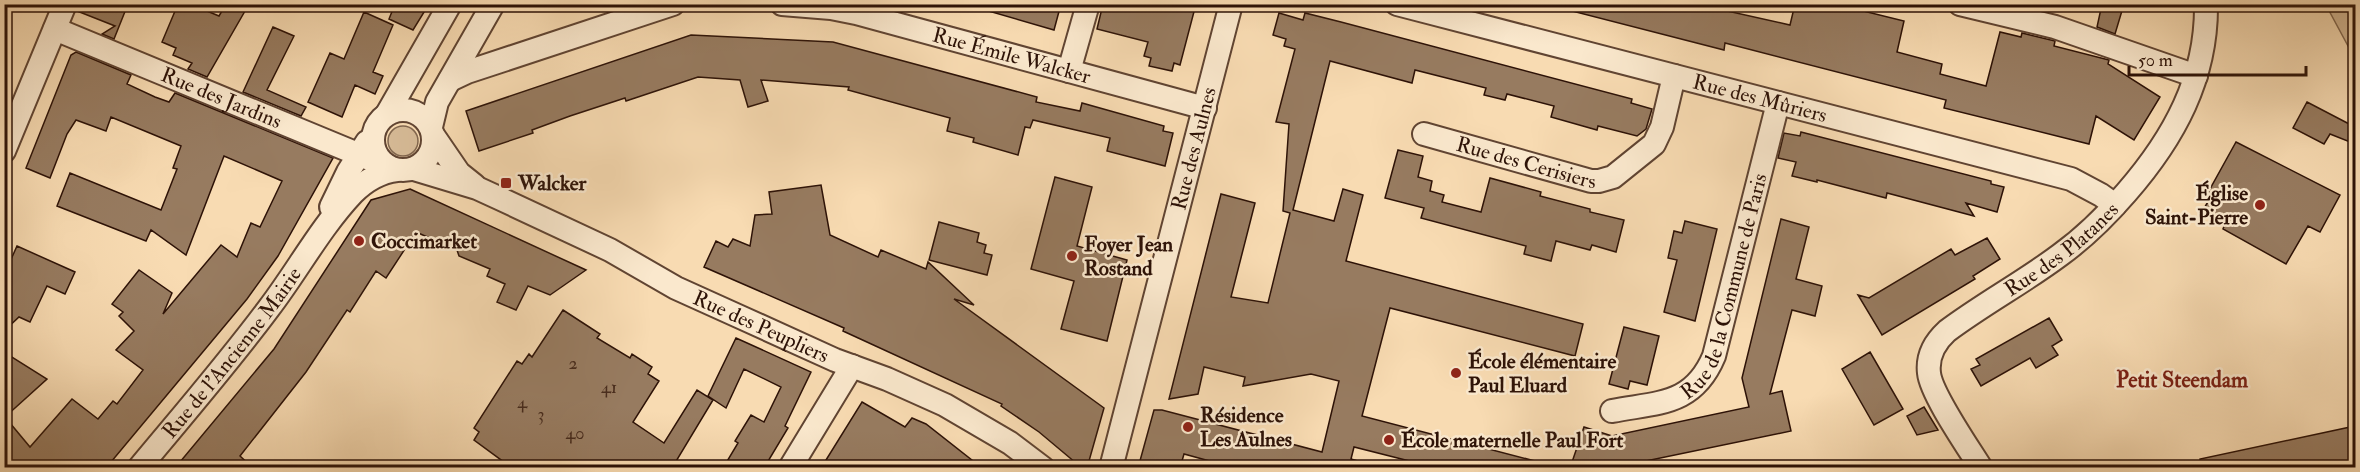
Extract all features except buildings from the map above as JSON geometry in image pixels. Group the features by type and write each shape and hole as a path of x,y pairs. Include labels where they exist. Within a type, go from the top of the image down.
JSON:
{"street":[{"path":"4,151 65,4"},
{"name":"Rue de l'Ancienne Mairie","path":"139,468 252,331 292,276 319,234 339,189 381,123 450,4"},
{"path":"432,131 423,117 416,113 399,110 381,123 373,143 375,151 379,159 400,168 424,162 429,156 434,144 432,131 435,107 493,4"},
{"path":"450,80 467,72 673,4"},
{"name":"Rue Émile Walcker","path":"782,4 844,10 1204,108"},
{"path":"1070,71 1088,4"},
{"name":"Rue des Aulnes","path":"1111,468 1231,4"},
{"name":"Rue des Mûriers","path":"1397,4 2071,178 2115,205"},
{"path":"1960,4 2055,27 2196,76"},
{"name":"Rue des Platanes","path":"1981,468 1931,383 1929,365 1935,345 1954,326 2062,255 2115,205 2158,154 2186,106 2196,76 2204,38 2206,4"},
{"name":"Rue des Jardins","path":"55,29 359,155 400,168"},
{"name":"Rue des Cerisiers","path":"1424,134 1592,181 1606,180 1654,144 1662,127 1674,76"},
{"name":"Rue de la Commune de Paris","path":"1612,411 1680,396 1697,385 1709,367 1717,345 1778,103"},
{"name":"Rue des Peupliers","path":"432,131 459,173 477,188"},
{"name":"Rue de l'Ancienne Mairie","path":"319,234 364,184 384,173 400,168"},
{"name":"Rue des Peupliers","path":"400,168 477,188 610,250 676,288 852,366 887,379 970,418 1010,443 1043,468"},
{"path":"790,468 852,366"}],"shaded area":[{"path":"2326,5 2355,5 2355,59"},
{"path":"403,126 414,130 418,141 414,152 403,156 392,152 388,141 392,130"}],"place":[{"name":"Walcker","path":"506,183"},
{"name":"Église Saint-Pierre","path":"2260,205"},
{"name":"Coccimarket","path":"359,241"},
{"name":"Foyer Jean Rostand","path":"1072,256"},
{"name":"École élémentaire Paul Eluard","path":"1456,373"},
{"name":"Résidence Les Aulnes","path":"1188,427"},
{"name":"École maternelle Paul Fort","path":"1389,440"}],"district":[{"name":"Petit Steendam","path":"2182,380"}]}
